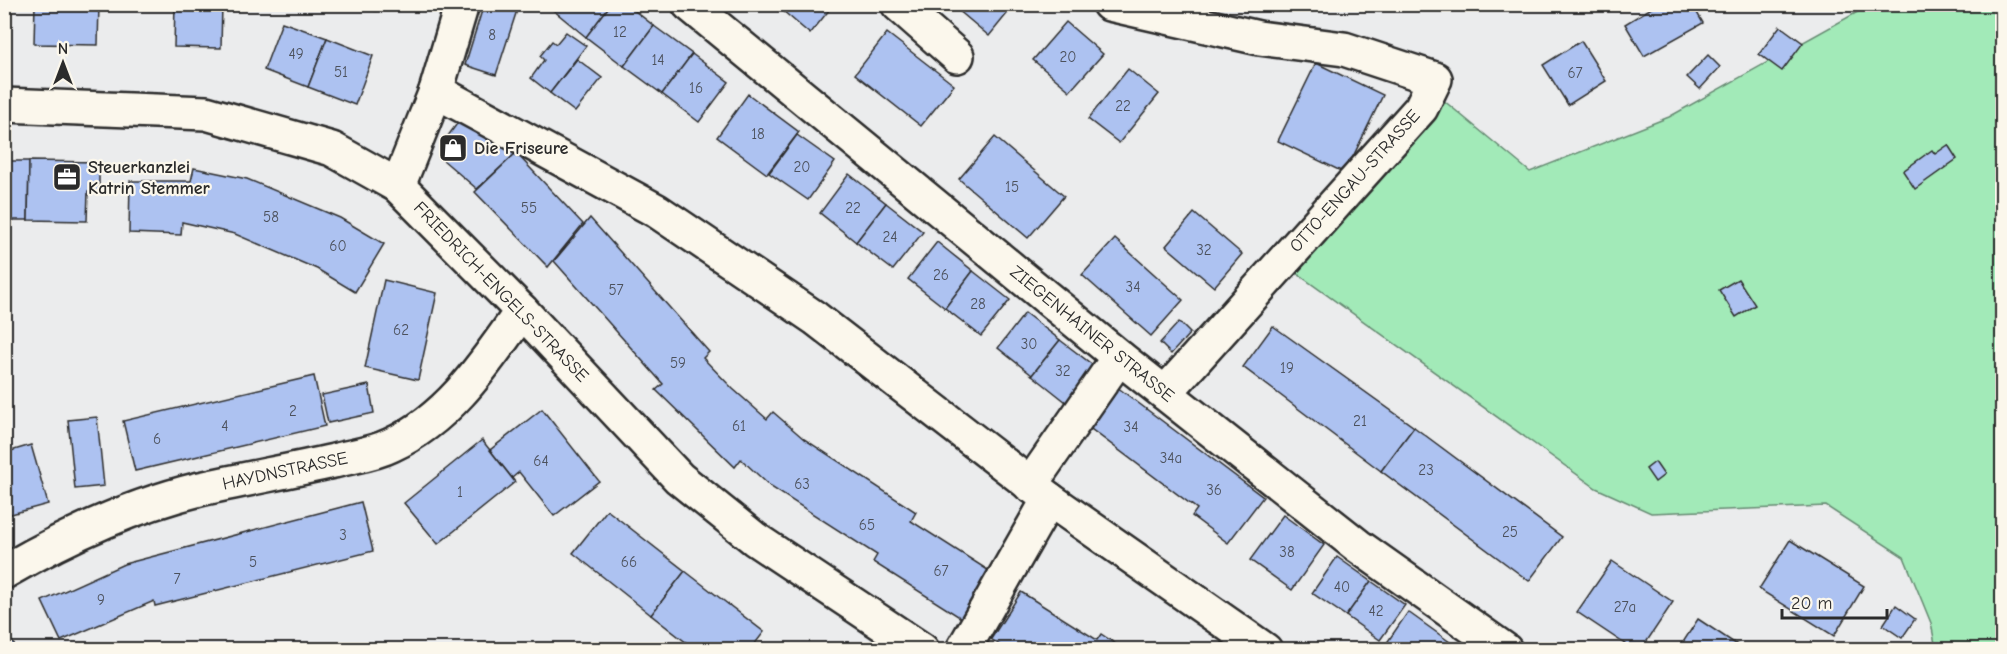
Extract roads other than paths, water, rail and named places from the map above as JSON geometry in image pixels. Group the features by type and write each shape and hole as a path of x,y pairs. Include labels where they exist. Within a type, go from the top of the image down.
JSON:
{"street":[{"path":"398,186 436,91 462,4"},
{"name":"ZIEGENHAINER STRASSE","path":"689,4 1119,357 1358,546 1505,650"},
{"path":"898,4 957,56"},
{"name":"OTTO-ENGAU-STRASSE","path":"1109,4 1259,38 1344,49 1436,79 1421,108 1165,393"},
{"path":"436,91 657,211 814,318 1040,492 1265,650"},
{"name":"FRIEDRICH-ENGELS-STRASSE","path":"4,105 206,113 332,149 398,186 522,311 679,478 755,539 922,650"},
{"name":"HAYDNSTRASSE","path":"4,572 96,523 146,505 198,490 316,465 391,445 434,417 475,379 522,311"},
{"path":"963,650 1040,492 1119,357"}],"place":[{"name":"Die Friseure","path":"453,148"},
{"name":"Steuerkanzlei Katrin Stemmer","path":"67,177"}]}
